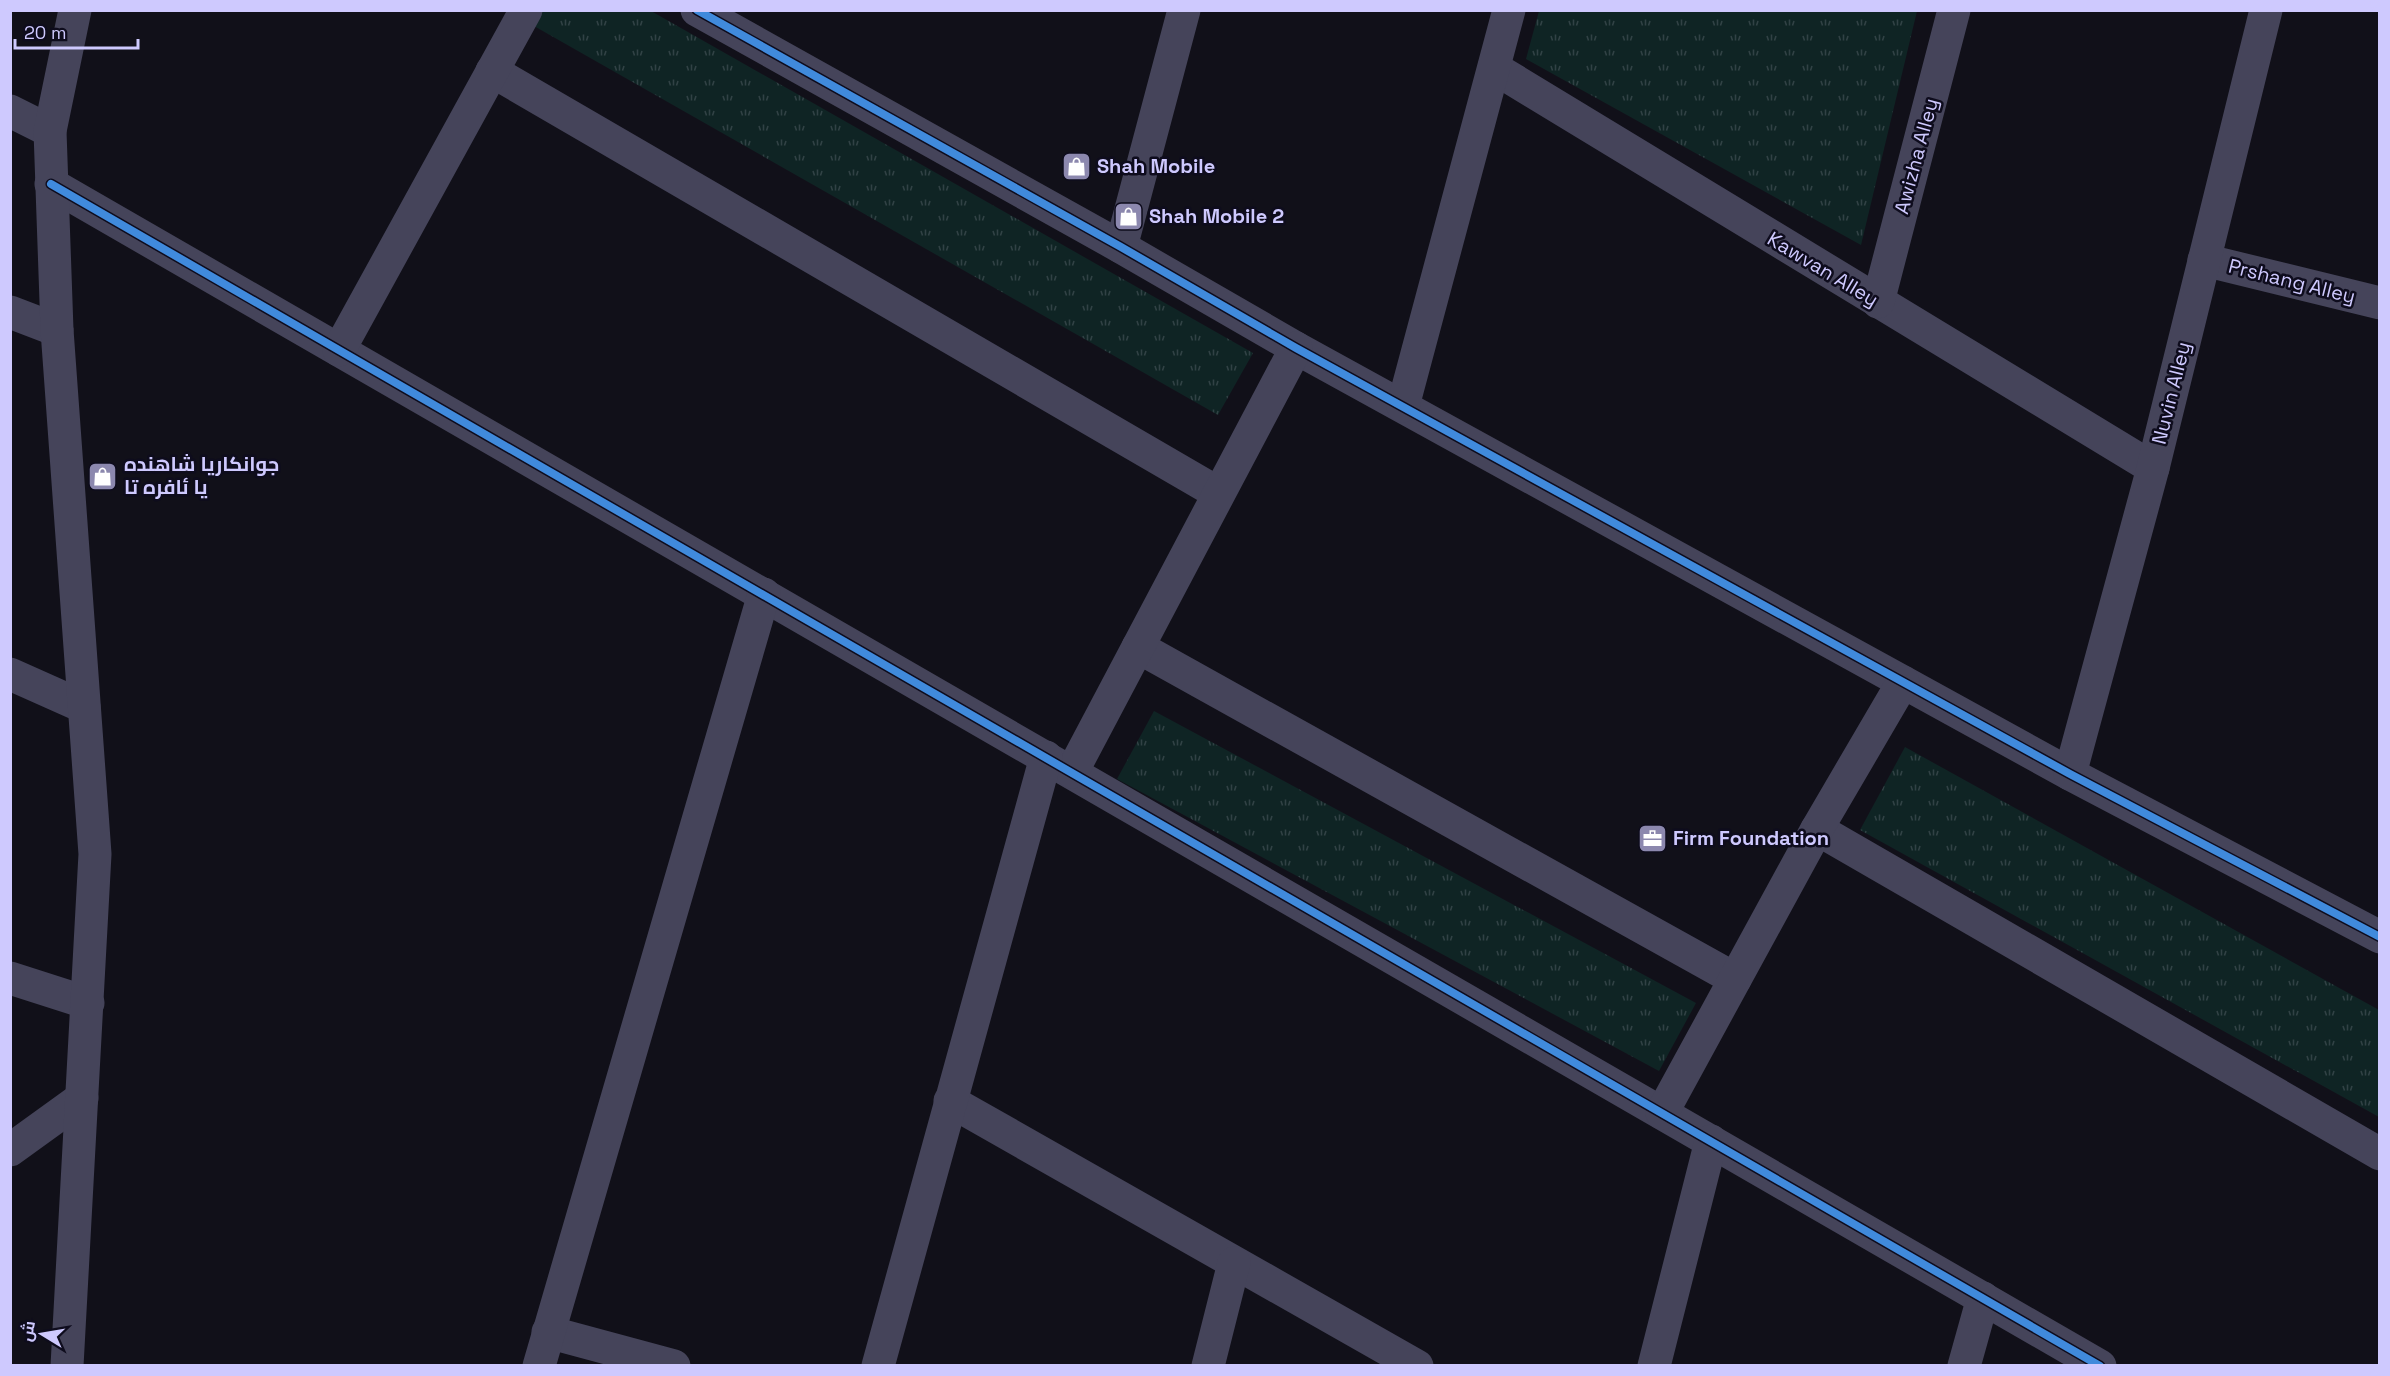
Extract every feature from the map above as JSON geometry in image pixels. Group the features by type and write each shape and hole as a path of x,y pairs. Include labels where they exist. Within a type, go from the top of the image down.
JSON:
{"street":[{"path":"67,1365 95,854 57,330 51,184 50,131 75,10"},
{"path":"339,350 526,10"},
{"path":"697,10 1296,348 2070,774 2379,937"},
{"path":"1120,247 1184,10"},
{"path":"1403,406 1509,10"},
{"name":"Awizha Alley","path":"1878,302 1954,10"},
{"name":"Nuvin Alley","path":"2070,774 2153,468 2266,10"},
{"name":"Kawvan Alley","path":"1494,68 2153,468"},
{"path":"492,71 1218,493"},
{"path":"10,111 50,131"},
{"path":"51,184 2100,1365"},
{"name":"Prshang Alley","path":"2204,260 2379,303"},
{"path":"10,312 57,330"},
{"path":"878,1365 950,1101 1059,765 1138,647 1296,348"},
{"path":"539,1365 764,594"},
{"path":"1138,647 1735,979"},
{"path":"10,674 84,707"},
{"path":"1662,1113 1818,829 1903,682"},
{"path":"1818,829 2379,1154"},
{"path":"10,978 88,1003"},
{"path":"10,1150 82,1098"},
{"path":"950,1101 1417,1365"},
{"path":"1654,1365 1711,1141"},
{"path":"1208,1365 1234,1263"},
{"path":"1964,1365 1983,1298"},
{"path":"548,1332 674,1365"}],"green space":[{"path":"543,11 651,11 1253,353 1218,415 534,26"},
{"path":"1539,11 1917,11 1861,245 1526,59"},
{"path":"1154,711 1696,1003 1659,1071 1117,779"},
{"path":"1905,747 2379,1010 2379,1117 1860,830"}],"cycle path":[{"path":"697,10 1121,247 1296,348 2070,774 2380,937"},
{"path":"51,184 2100,1366"}],"place":[{"name":"Shah Mobile","path":"1076,166"},
{"name":"Shah Mobile 2","path":"1128,216"},
{"name":"جوانكاريا شاهنده يا ئافره تا","path":"103,476"},
{"name":"Firm Foundation","path":"1652,838"}]}
